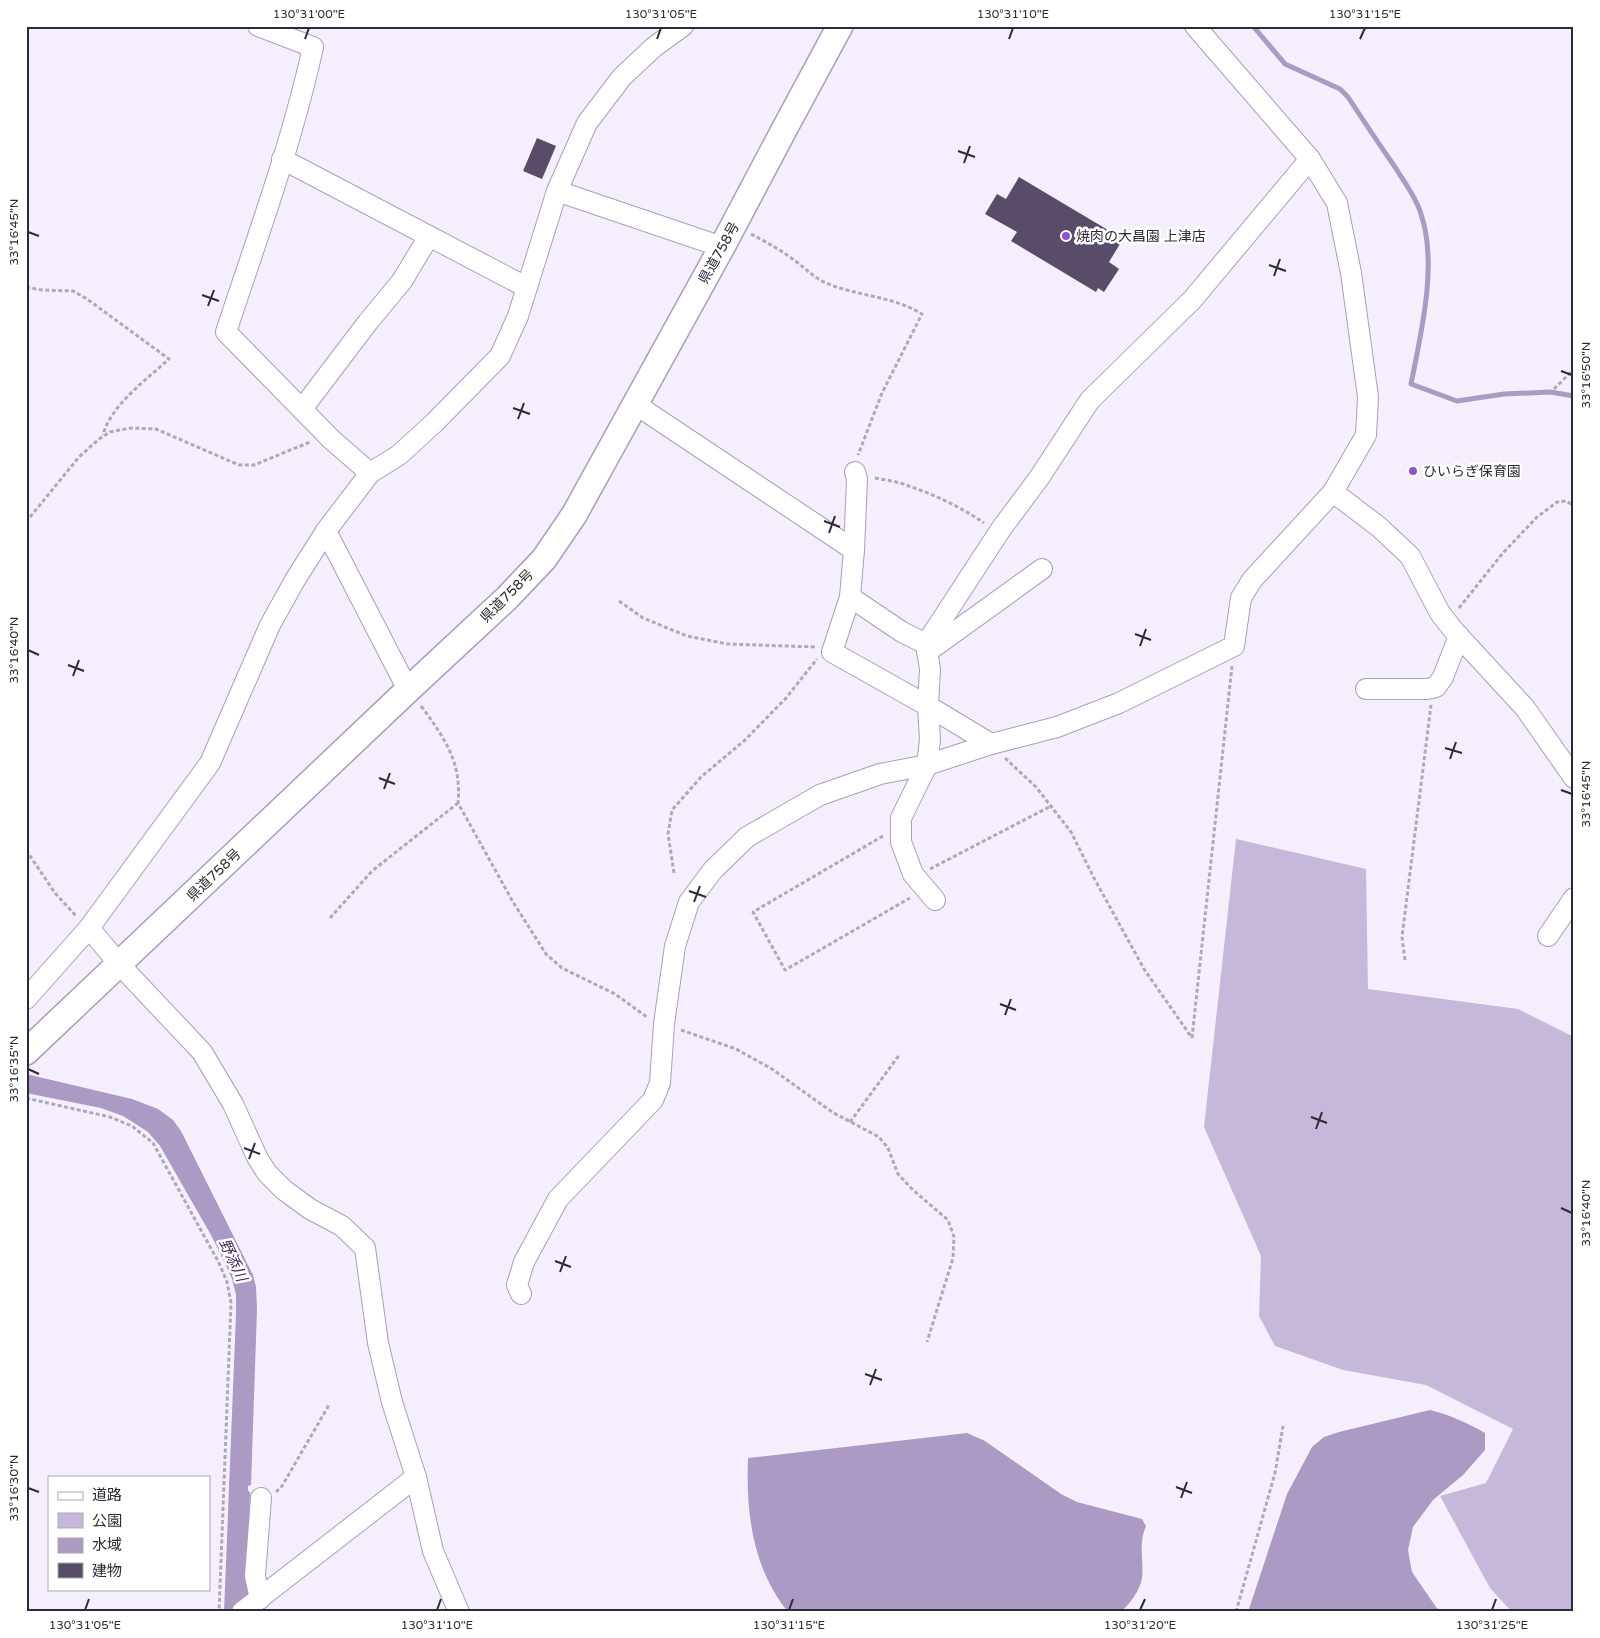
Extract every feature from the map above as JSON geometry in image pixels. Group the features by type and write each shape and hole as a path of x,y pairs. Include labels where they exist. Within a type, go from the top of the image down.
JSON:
{"main road":[{"name":"県道758号","path":"26,1052 507,598 544,560 574,515 722,247 840,26"}],"street":[{"path":"258,26 313,47 282,159 226,332 302,409 370,473"},
{"path":"26,999 89,928 210,763 270,625 295,580 326,531 370,473 399,454 434,423 500,356 518,316 557,191 587,123 622,77 654,47 683,26"},
{"path":"521,1294 517,1285 524,1262 558,1199 653,1100 660,1083 664,1024 675,946 688,902 713,870 747,837 820,795 880,774 927,765 991,744 1057,727 1119,703 1234,646 1242,598 1252,580 1333,492 1366,435 1368,397 1351,273 1337,203 1310,159 1195,26"},
{"path":"282,159 526,287"},
{"path":"925,889 913,874 901,842 901,818 927,765 930,740 928,706 930,669 926,648 998,533 1039,478 1090,400 1192,300 1310,159"},
{"path":"557,191 722,247"},
{"path":"302,409 368,322 402,281 430,236"},
{"path":"635,404 854,550"},
{"path":"856,475 854,550 850,597 829,648 832,652 991,744"},
{"path":"1333,492 1379,527 1410,556 1440,613 1525,708 1574,778"},
{"path":"326,531 408,690"},
{"path":"926,648 1042,569"},
{"path":"850,597 926,648"},
{"path":"1366,689 1427,689 1436,687 1443,677 1453,629"},
{"path":"1548,936 1574,898"},
{"path":"89,928 120,965 202,1052 233,1104 257,1157 268,1172 284,1190 310,1209 342,1226 365,1248 378,1343 392,1402 416,1477 433,1551 459,1612"},
{"path":"252,1605 416,1477"},
{"path":"252,1605 261,1505"}],"path":[{"path":"750,234 776,248 812,275 827,283 889,300 922,314 882,393 855,462 856,475 905,484 973,516 998,533"},
{"path":"26,287 73,292 169,359 121,403 102,436"},
{"path":"1554,389 1574,369"},
{"path":"26,522 79,458 102,436 110,432 131,428 156,429 239,465 254,465 310,442 332,438"},
{"path":"1453,629 1502,554 1537,517 1557,502 1566,501 1574,506"},
{"path":"620,601 643,618 695,637 727,644 829,648"},
{"path":"991,744 1036,786 1072,832 1094,878 1144,968 1192,1038 1234,646"},
{"path":"674,873 668,834 672,810 701,777 745,740 786,698 829,648"},
{"path":"1405,960 1402,938 1429,714 1436,687"},
{"path":"408,690 443,736 453,757 459,789 458,803 546,954 562,968 615,994 644,1016 736,1049 772,1069 807,1095 879,1138 888,1148 898,1174 913,1190 948,1220 954,1237 953,1258 926,1342"},
{"path":"330,918 372,871 458,803"},
{"path":"901,826 753,912 785,970 925,889 1051,806"},
{"path":"26,850 55,893 89,928"},
{"path":"850,1122 900,1054"},
{"path":"26,1098 110,1118 132,1126 153,1143 219,1263 227,1282 231,1303 219,1612"},
{"path":"261,1505 282,1486 329,1405"},
{"path":"1236,1612 1275,1473 1283,1426"}],"green space":[{"path":"1236,839 1366,869 1368,989 1518,1009 1574,1037 1574,1612 1512,1612 1490,1588 1440,1496 1486,1483 1513,1429 1426,1385 1343,1370 1275,1346 1259,1316 1261,1256 1204,1127"}],"water":[{"name":"野添川","path":"26,1074 132,1099 158,1109 173,1120 181,1131 253,1275 256,1287 257,1309 251,1485 248,1486 248,1491 250,1492 248,1600 251,1612 224,1612 236,1314 236,1295 232,1279 211,1235 160,1146 148,1132 123,1116 101,1108 26,1093"},
{"path":"1430,1410 1445,1414 1485,1433 1485,1450 1463,1475 1433,1500 1413,1527 1408,1550 1412,1572 1436,1607 1442,1612 1248,1612 1287,1494 1312,1447 1324,1437 1339,1432"},
{"path":"967,1433 985,1441 1061,1494 1077,1502 1142,1519 1146,1526 1142,1539 1141,1583 1131,1601 1121,1612 788,1612 766,1577 754,1539 748,1499 748,1458"}],"building":[{"path":"537,138 556,146 542,179 523,171"},
{"name":"焼肉の大昌園 上津店","path":"1019,177 1123,239 1109,262 1119,269 1104,292 1098,288 1096,292 1011,241 1017,232 985,214 997,194 1006,199"}],"waterway":[{"path":"1253,26 1285,64 1340,89 1348,97 1406,184 1419,208 1426,234 1428,276 1423,321 1411,384 1457,401 1504,394 1550,392 1574,396"}],"place":[{"name":"焼肉の大昌園 上津店","path":"1066,236"},
{"name":"ひいらぎ保育園","path":"1413,471"}]}
